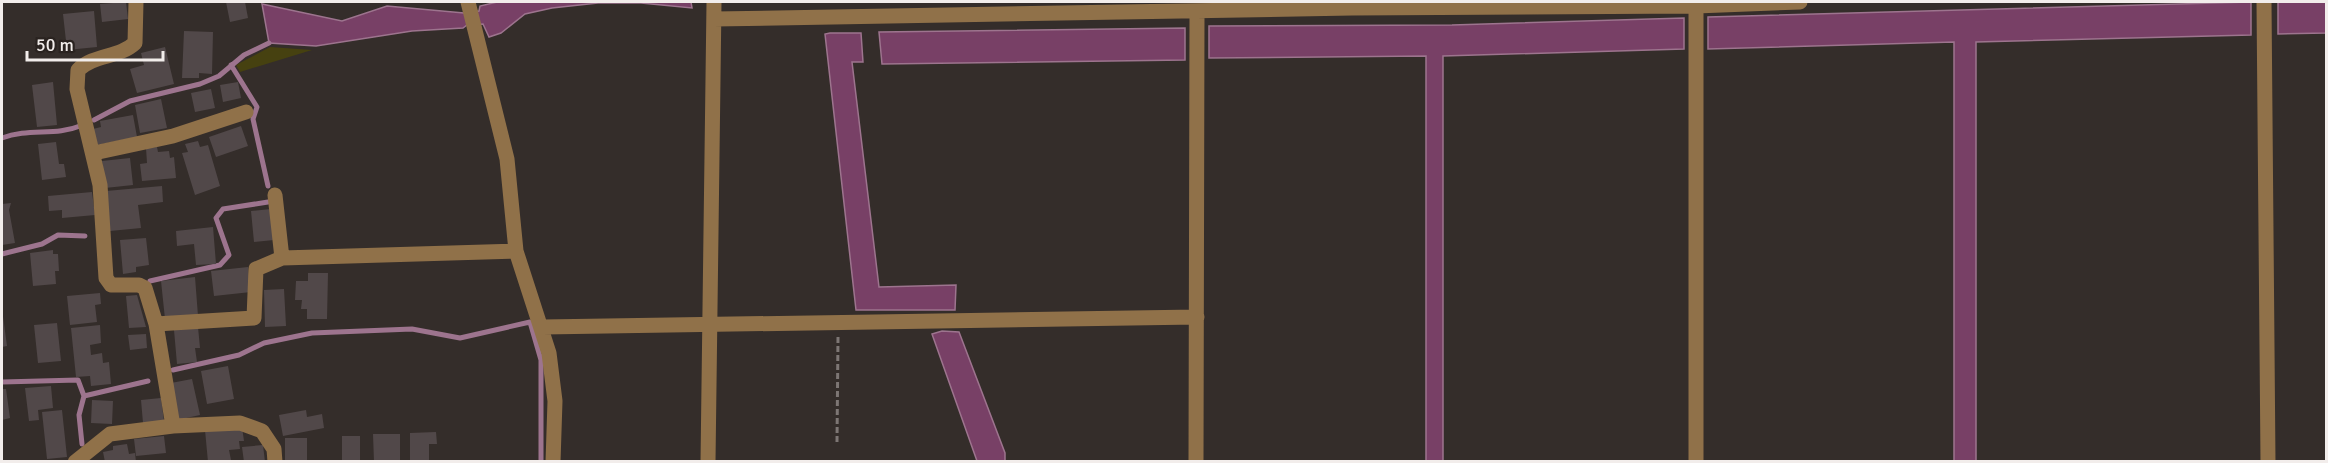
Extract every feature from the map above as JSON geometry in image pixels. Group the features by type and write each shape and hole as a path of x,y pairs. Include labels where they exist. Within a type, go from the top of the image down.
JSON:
{"street":[{"path":"136,2 135,43 126,52 86,62 78,70 76,89 94,153 100,185 106,278 111,285 139,285 145,288 156,324 173,426"},
{"path":"708,462 714,2"},
{"path":"714,19 1197,12 1352,5 1696,6 1800,2"},
{"path":"2264,2 2268,462"},
{"path":"469,5 507,159 516,251 543,327 555,401 553,462"},
{"path":"1696,6 1696,462"},
{"path":"1197,12 1197,462"},
{"path":"94,153 173,136 246,112"},
{"path":"275,195 282,258"},
{"path":"156,324 254,318 256,269 282,258 516,251"},
{"path":"543,327 1197,317"},
{"path":"75,462 110,434 173,426 240,423 262,431 274,449 274,462"}],"path":[{"path":"837,442 838,323"}],"shaded area":[{"path":"497,2 691,2 692,8 641,3 598,3 552,8 525,14 501,33 489,37 483,24 467,25 463,28 412,31 316,46 269,43 262,4 342,21 387,6 464,13 479,11 480,6"},
{"path":"2251,2 2251,35 1976,42 1976,461 1954,461 1954,42 1708,49 1708,17"},
{"path":"2278,2 2326,2 2326,33 2278,34"},
{"path":"1684,18 1684,49 1443,56 1443,461 1426,461 1426,56 1209,58 1209,26 1452,25"},
{"path":"1185,28 1185,60 882,64 879,32"},
{"path":"861,33 863,62 852,62 879,287 956,285 955,310 856,310 825,34"},
{"path":"270,47 312,50 240,72 236,65"},
{"path":"942,331 959,332 1005,453 1005,461 977,461 932,334"}],"building":[{"path":"126,2 128,19 102,22 100,4"},
{"path":"226,2 245,2 248,18 230,22"},
{"path":"94,11 97,47 67,50 63,14"},
{"path":"184,31 213,32 212,74 199,73 199,78 182,78"},
{"path":"165,47 174,84 137,93 130,69 144,65 141,53"},
{"path":"53,82 57,125 37,127 32,85"},
{"path":"238,82 241,98 223,102 220,85"},
{"path":"211,89 215,108 195,112 191,93"},
{"path":"161,99 167,128 140,133 135,105"},
{"path":"133,115 137,137 97,145 93,129 101,127 100,121"},
{"path":"241,126 248,146 216,157 209,137"},
{"path":"198,141 200,147 208,145 220,186 195,195 182,153 188,152 185,144"},
{"path":"56,142 59,164 64,164 66,177 42,180 38,144"},
{"path":"157,147 158,152 169,151 170,158 174,157 176,178 142,181 140,164 147,163 146,148"},
{"path":"130,158 133,185 105,188 102,161"},
{"path":"162,186 163,202 138,205 141,228 110,231 106,191"},
{"path":"92,192 95,215 62,218 62,210 49,211 48,196"},
{"path":"11,203 9,210 15,243 2,245 2,204"},
{"path":"271,209 274,240 254,242 251,211"},
{"path":"213,227 216,264 196,265 194,244 177,246 176,231"},
{"path":"146,238 149,265 136,267 136,272 123,274 120,240"},
{"path":"53,250 53,254 58,254 59,271 55,271 56,284 33,286 30,253"},
{"path":"248,267 251,292 214,296 211,271"},
{"path":"308,273 328,273 327,319 307,319 307,309 301,309 302,300 295,300 296,281 308,281"},
{"path":"195,277 198,316 165,319 161,281"},
{"path":"284,289 286,326 265,327 264,290"},
{"path":"100,293 101,304 95,305 97,322 70,325 67,296"},
{"path":"137,295 146,327 129,328 126,296"},
{"path":"2,309 7,346 2,347"},
{"path":"57,323 61,361 38,363 34,325"},
{"path":"100,325 101,343 90,345 91,355 102,353 103,363 109,362 111,384 91,386 90,376 76,377 71,328"},
{"path":"198,327 200,348 195,348 197,362 177,364 174,330"},
{"path":"146,334 147,348 130,350 128,335"},
{"path":"228,366 234,399 207,404 201,371"},
{"path":"192,379 200,415 177,420 171,383"},
{"path":"51,386 53,408 38,410 39,420 29,421 25,388"},
{"path":"2,389 6,389 10,418 2,420"},
{"path":"161,398 164,421 143,423 141,400"},
{"path":"92,400 113,401 112,424 91,423"},
{"path":"62,410 67,457 47,459 42,412"},
{"path":"306,410 307,417 322,414 324,428 283,436 279,415"},
{"path":"242,427 244,441 239,441 240,449 229,450 231,460 208,462 205,430"},
{"path":"436,432 437,444 429,444 429,462 410,462 410,433"},
{"path":"373,434 400,434 400,462 374,462"},
{"path":"164,436 166,453 136,456 134,439"},
{"path":"342,436 360,436 360,462 342,462"},
{"path":"285,438 307,438 307,462 285,462"},
{"path":"127,444 129,454 135,453 136,462 105,462 103,452 113,450 113,446"},
{"path":"263,445 265,462 244,462 242,447"}],"waterway":[{"path":"94,120 130,101 200,84 219,76 244,55 269,43"},
{"path":"231,65 257,107 253,119 268,186"},
{"path":"2,138 22,133 61,131 80,126"},
{"path":"150,281 220,265 229,255 216,218 223,209 268,202"},
{"path":"2,254 42,244 58,235 85,236"},
{"path":"173,370 239,355 264,343 312,333 412,329 460,338 530,322 541,360 541,462"},
{"path":"2,382 78,380 84,396 79,415 82,444"},
{"path":"84,396 148,381"}]}
